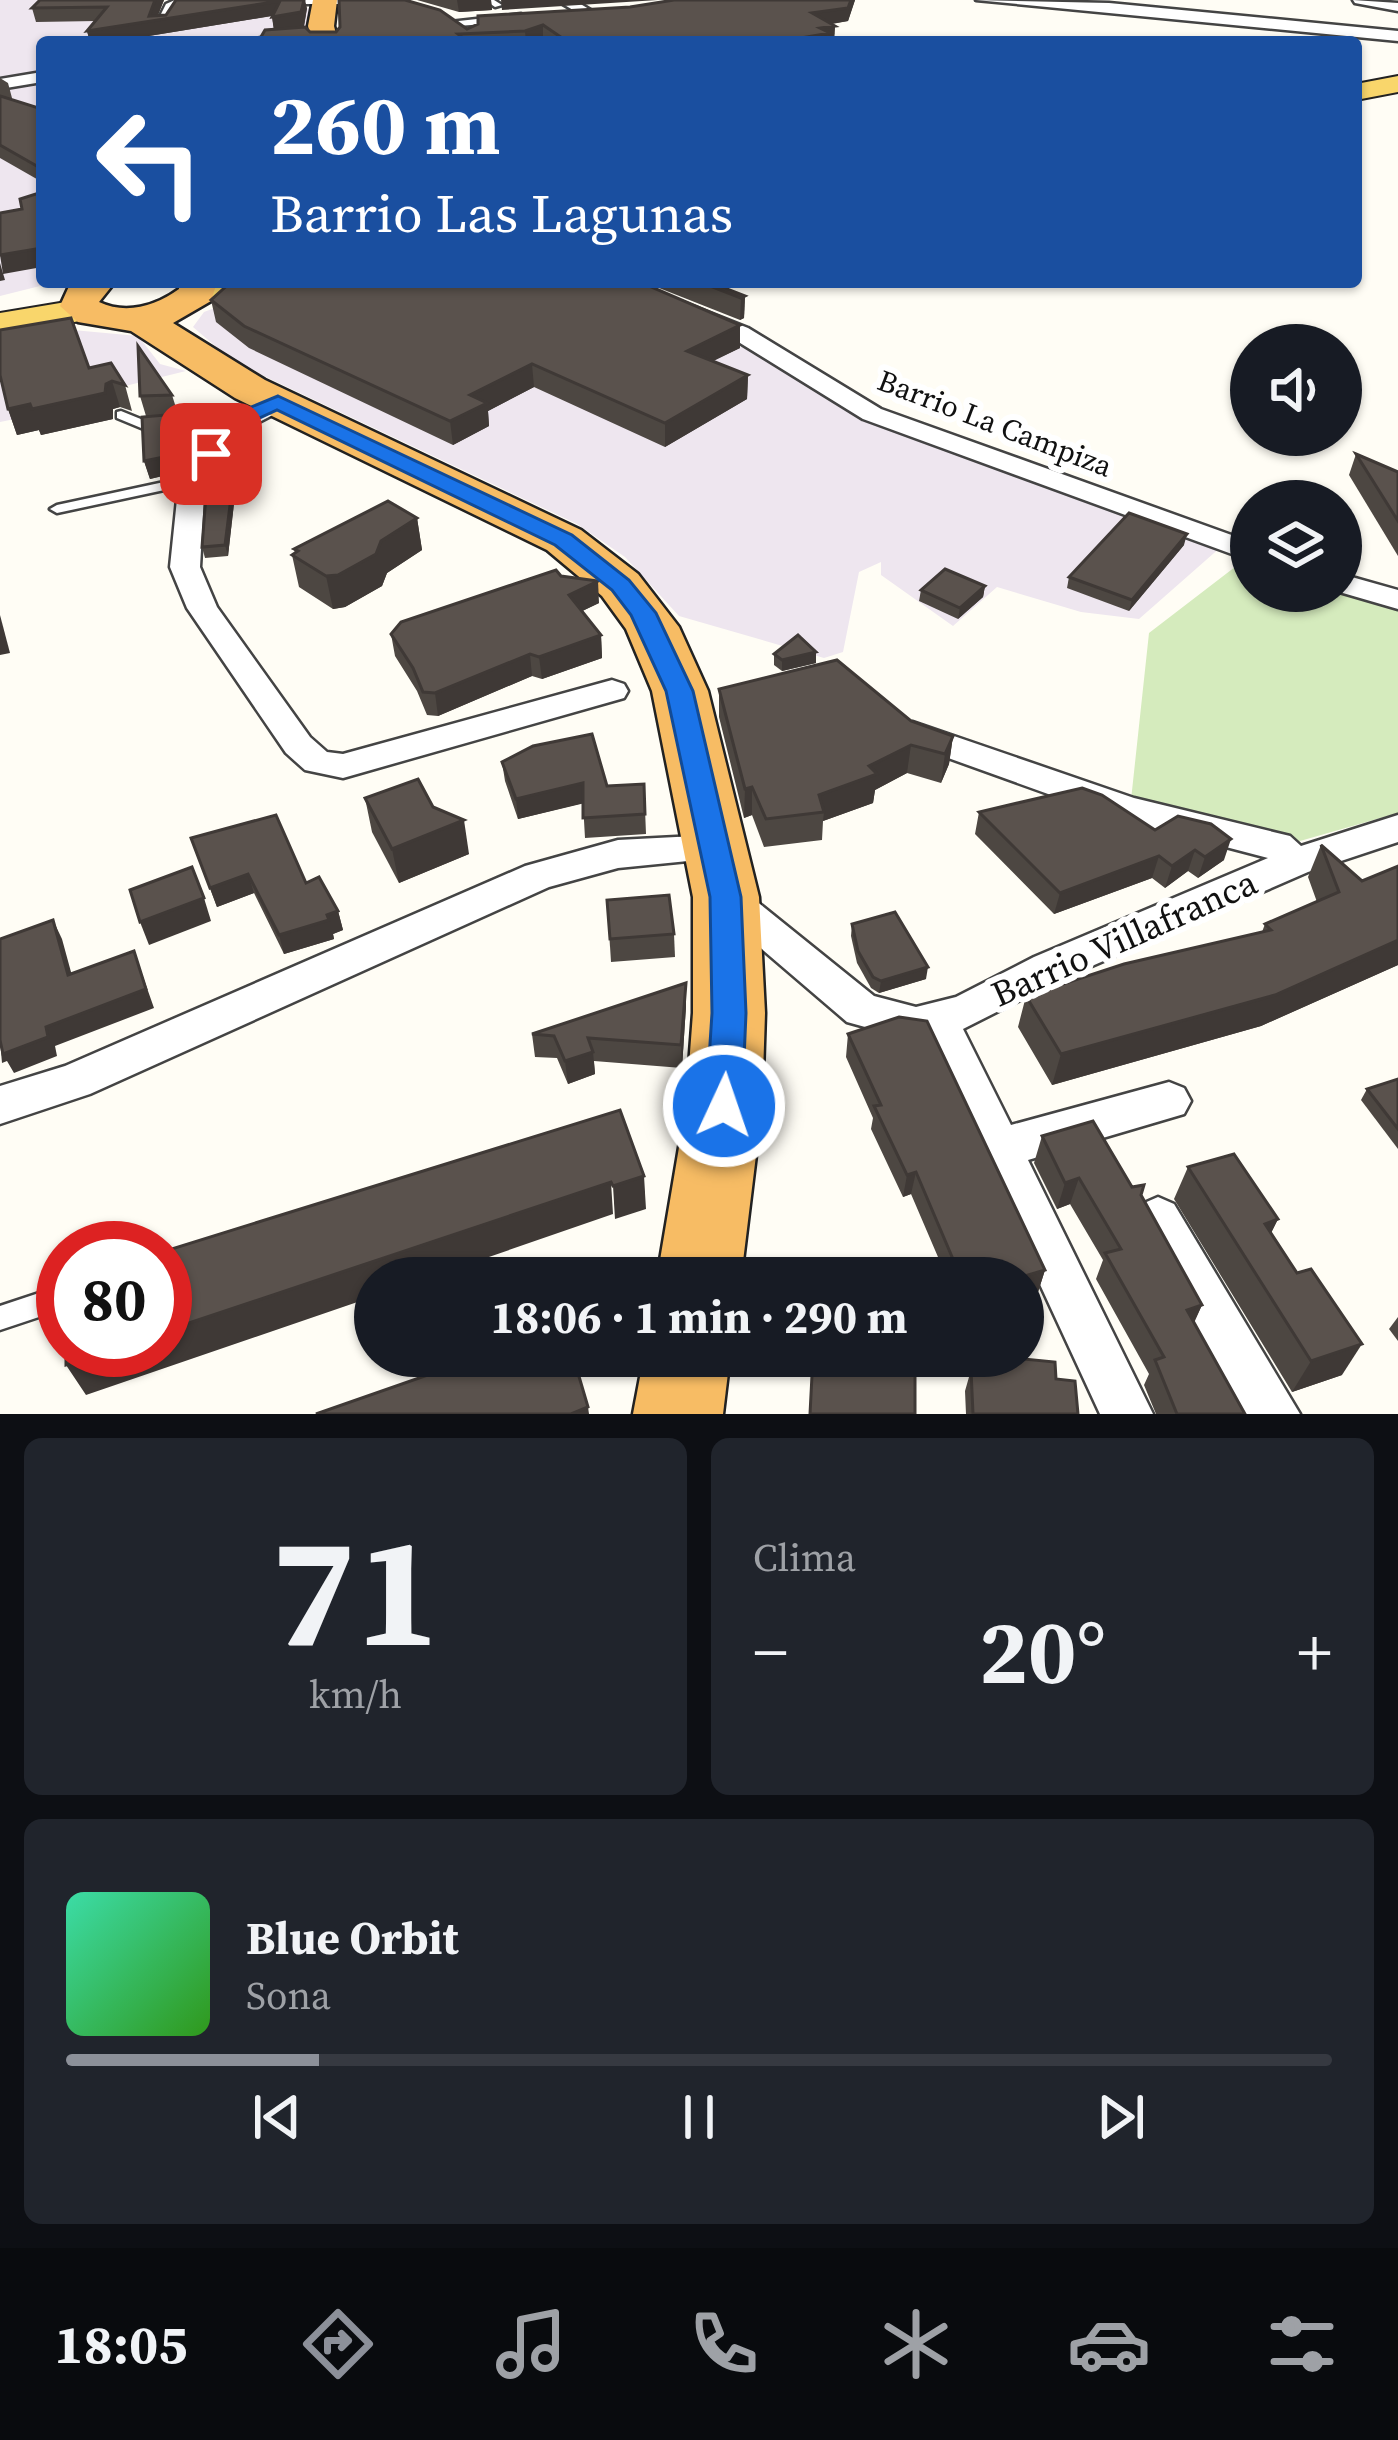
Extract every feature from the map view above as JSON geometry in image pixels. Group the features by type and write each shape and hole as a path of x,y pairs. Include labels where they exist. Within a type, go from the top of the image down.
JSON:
{"highway":[{"path":"323,36 325,0"},
{"path":"86,298 105,318 186,305 224,375 260,410 530,522 594,561 620,585 652,627 670,662 703,705 729,1013 724,1106 702,1257"},
{"path":"678,1414 684,1377"}],"main road":[{"path":"1362,87 1398,81"},
{"path":"0,320 86,298"}],"street":[{"path":"160,22 171,7 187,0"},
{"path":"213,0 354,0"},
{"path":"983,0 1398,37"},
{"path":"1360,0 1398,7"},
{"path":"444,17 493,3 524,2"},
{"path":"444,17 555,11 597,14"},
{"path":"444,17 473,36"},
{"path":"0,84 36,78"},
{"name":"Barrio La Campiza","path":"628,288 740,332 872,415 1230,545"},
{"path":"260,410 229,428 193,480 185,553 191,585 257,686 316,762 343,766 612,691"},
{"path":"1362,589 1398,600"},
{"name":"Barrio Villafranca","path":"720,872 787,953 862,1010 916,1024 938,1020 1295,862 1277,845 1128,809 922,738 888,710"},
{"path":"1295,862 1398,828"},
{"path":"0,1105 75,1081 538,876 619,854 720,872"},
{"path":"938,1020 1127,1414"},
{"path":"999,1148 1169,1101"},
{"path":"1158,1219 1274,1414"}],"lane":[{"path":"121,416 146,426 260,410"},
{"path":"57,509 193,480"},
{"path":"0,1318 36,1306"}],"shaded area":[{"path":"0,0 122,0 157,13 252,14 311,8 309,36 36,36 36,287 0,296"},
{"path":"305,288 617,288 721,357 747,344 869,420 1222,546 1139,619 1081,612 997,587 953,626 881,575 881,562 859,572 843,652 824,658 679,616 625,557 577,524 228,357 193,327 204,312"},
{"path":"62,329 138,336 160,364 186,371 105,391 109,400 0,422 0,340"}],"green space":[{"path":"1230,571 1230,612 1362,612 1362,598 1398,611 1398,813 1293,843 1131,800 1149,633"}],"building":[{"path":"40,0 155,0 149,16 166,15 176,0 304,0 301,12 272,17 280,1 87,31 107,7 32,8"},
{"path":"339,0 405,0 440,10 467,29 478,24 478,16 674,0 851,0 848,8 812,13 835,26 820,28 830,33 813,36 559,36 543,25 460,36 262,36 265,30 305,27 310,32 336,32"},
{"path":"0,96 36,107 36,166 0,145"},
{"path":"36,194 36,249 0,255 0,213 22,209 20,199"},
{"path":"224,288 654,288 740,325 687,351 748,375 665,423 532,364 470,395 487,403 450,421 244,326 211,300"},
{"path":"71,318 89,368 111,363 125,385 112,381 106,384 105,393 32,409 30,404 8,409 0,375 0,330"},
{"path":"138,346 172,395 140,396"},
{"path":"201,412 174,455 144,461 142,417"},
{"path":"1357,456 1398,472 1398,521"},
{"path":"235,466 225,545 202,547 208,469"},
{"path":"388,501 417,518 381,541 376,554 338,575 326,576 292,555 298,551 294,549"},
{"path":"1129,513 1187,534 1132,600 1069,577"},
{"path":"945,569 985,586 960,608 921,590"},
{"path":"556,570 561,576 598,581 569,595 601,635 539,657 530,654 435,693 423,692 391,634 401,622"},
{"path":"798,635 816,652 782,660 774,654"},
{"path":"837,660 911,721 953,736 945,754 911,745 869,766 877,774 819,795 824,812 766,819 752,787 745,789 719,689"},
{"path":"592,734 607,786 644,784 645,814 583,818 583,783 516,799 502,762 533,746"},
{"path":"418,779 433,807 464,820 392,849 365,798"},
{"path":"1082,788 1102,795 1155,830 1178,816 1211,824 1231,839 1205,857 1195,850 1172,866 1159,856 1060,893 979,812"},
{"path":"276,815 306,883 319,877 338,911 327,915 329,920 279,935 248,874 210,888 191,838"},
{"path":"1321,845 1362,881 1398,866 1398,940 1275,995 1061,1054 1026,996 1124,964 1271,930 1265,924 1339,892"},
{"path":"192,867 204,898 140,922 130,890"},
{"path":"669,895 674,934 610,939 607,900"},
{"path":"895,912 928,967 881,981 873,977 858,951 852,924"},
{"path":"53,920 68,975 134,951 146,989 46,1027 48,1037 3,1054 0,939"},
{"path":"686,983 681,1045 588,1038 593,1052 565,1061 554,1036 532,1034"},
{"path":"899,1017 927,1021 1039,1257 952,1257 916,1172 907,1175 874,1106 881,1105 848,1034"},
{"path":"1398,1079 1398,1129 1367,1089"},
{"path":"620,1110 644,1176 613,1186 611,1182 387,1257 354,1257 354,1268 192,1322 192,1243"},
{"path":"1093,1121 1132,1187 1144,1185 1141,1195 1202,1305 1187,1310 1245,1414 1177,1414 1155,1360 1164,1357 1105,1253 1121,1249 1079,1178 1065,1183 1042,1136"},
{"path":"1234,1154 1278,1219 1265,1224 1297,1273 1311,1269 1362,1344 1311,1361 1188,1167"},
{"path":"1044,1361 1055,1362 1056,1379 1075,1381 1078,1414 973,1414 971,1377 1044,1377"},
{"path":"422,1377 579,1377 588,1407 571,1414 316,1414"},
{"path":"812,1377 915,1377 915,1414 810,1414"}],"route":[{"path":"211,454 242,418 278,403 564,540 620,585 643,613 680,691 726,897 729,1013 724,1106"}]}
